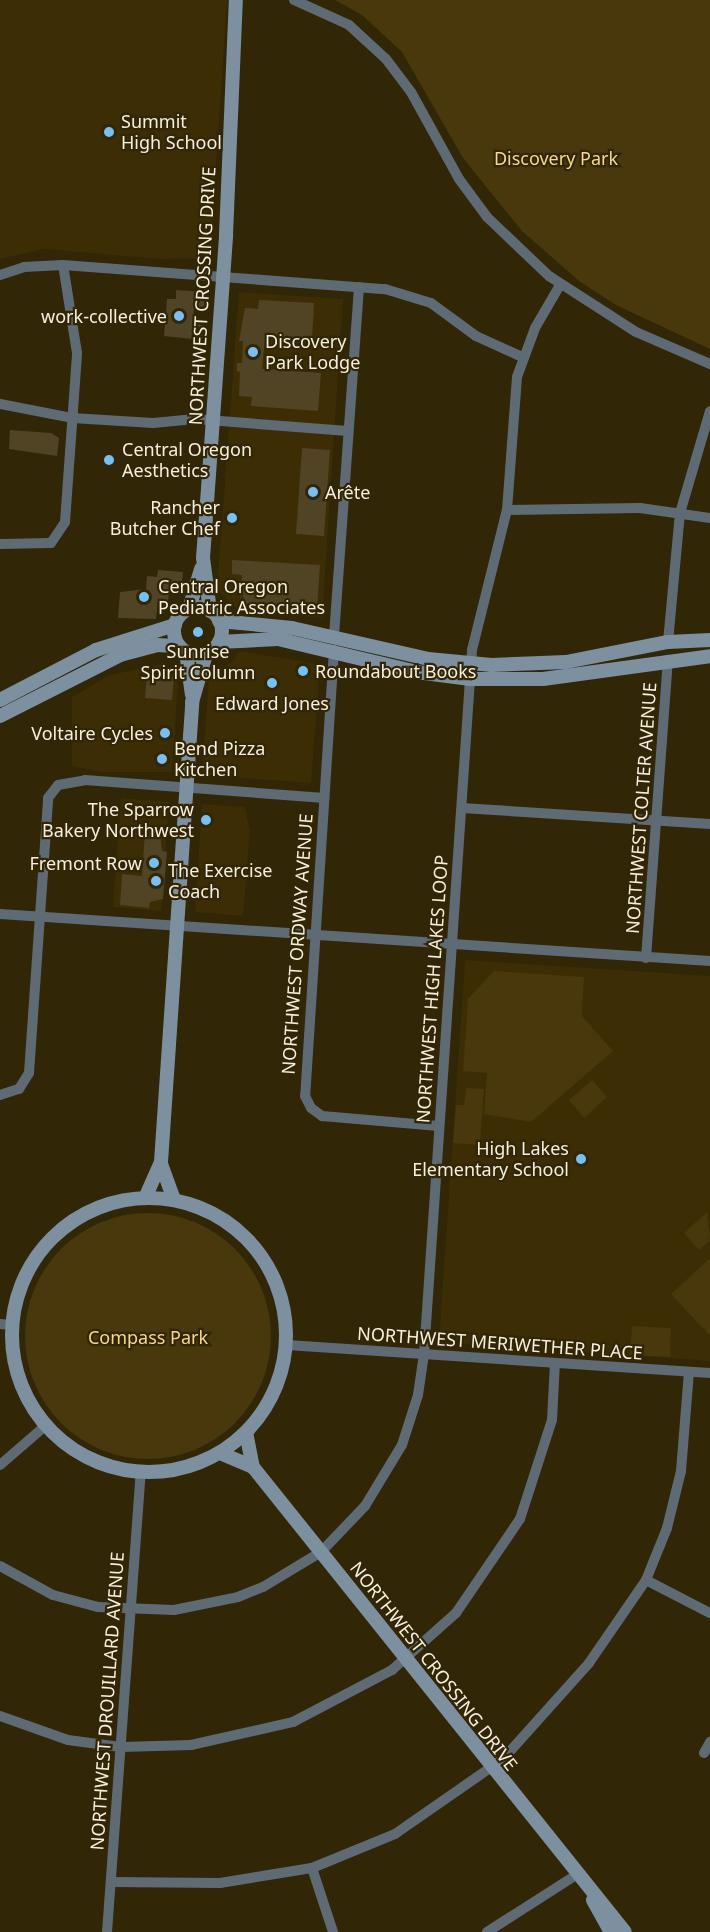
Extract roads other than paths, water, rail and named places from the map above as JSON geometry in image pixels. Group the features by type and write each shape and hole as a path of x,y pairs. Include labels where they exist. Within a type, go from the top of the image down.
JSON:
{"street":[{"name":"NORTHWEST CROSSING DRIVE","path":"189,609 203,558 223,277 236,0"},
{"path":"294,0 349,25 386,59 411,92 446,159 488,217 560,285 636,332 710,364"},
{"path":"0,544 42,546 60,536 68,504 77,353 63,265"},
{"path":"0,275 24,267 63,265 359,287 431,303 476,336 522,357"},
{"name":"NORTHWEST HIGH LAKES LOOP","path":"0,1566 53,1594 129,1610 174,1610 238,1597 263,1587 321,1552 365,1506 392,1466 417,1403 424,1354 470,664 507,510 514,400 522,357 560,285"},
{"name":"NORTHWEST ORDWAY AVENUE","path":"359,287 304,1086 310,1108 332,1118 439,1126"},
{"path":"0,404 72,418 213,421 348,431"},
{"path":"668,642 680,513 710,411"},
{"path":"507,510 550,513 609,507 710,518"},
{"name":"NORTHWEST CROSSING DRIVE","path":"203,558 215,616"},
{"path":"0,700 96,650 175,625 189,609 334,643 470,664 566,662 668,642 710,640"},
{"path":"215,616 219,642"},
{"path":"175,625 192,702"},
{"path":"145,1198 161,1162 192,702 206,654 219,642 266,638 334,643 416,672 468,679 543,679 710,656"},
{"path":"0,716 120,655 157,645 206,654"},
{"name":"NORTHWEST COLTER AVENUE","path":"646,958 668,660"},
{"path":"0,1095 19,1089 29,1073 48,798 58,785 85,780 324,798"},
{"path":"462,808 710,824"},
{"path":"0,914 710,961"},
{"path":"161,1162 174,1200"},
{"path":"145,1198 174,1200 210,1212 252,1243 282,1299 287,1345 273,1396 246,1432 220,1453 178,1471 141,1473 82,1454 45,1426 21,1384 6,1325 30,1264 52,1236 92,1209 145,1198"},
{"name":"NORTHWEST MERIWETHER PLACE","path":"287,1345 710,1373"},
{"path":"0,1716 68,1740 122,1747 191,1745 260,1733 321,1710 405,1659 456,1613 520,1520 552,1420 555,1363"},
{"path":"111,1882 220,1883 312,1868 395,1834 491,1768 542,1721 589,1663 645,1580 667,1528 681,1471 689,1372"},
{"path":"0,1465 45,1426"},
{"name":"NORTHWEST CROSSING DRIVE","path":"246,1432 253,1467 586,1888 625,1932"},
{"name":"NORTHWEST CROSSING DRIVE","path":"220,1453 253,1467"},
{"name":"NORTHWEST DROUILLARD AVENUE","path":"107,1932 122,1747 129,1610 141,1473"},
{"path":"645,1580 710,1612"},
{"path":"704,1753 710,1742"},
{"path":"312,1868 333,1932"},
{"path":"487,1932 576,1875"},
{"name":"NORTHWEST CROSSING DRIVE","path":"586,1888 611,1932"}],"place":[{"name":"Summit High School","path":"109,132"},
{"name":"work-collective","path":"179,316"},
{"name":"Discovery Park Lodge","path":"253,352"},
{"name":"Central Oregon Aesthetics","path":"109,460"},
{"name":"Arête","path":"313,492"},
{"name":"Rancher Butcher Chef","path":"232,518"},
{"name":"Central Oregon Pediatric Associates","path":"144,597"},
{"name":"Sunrise Spirit Column","path":"198,632"},
{"name":"Roundabout Books","path":"303,671"},
{"name":"Edward Jones","path":"272,683"},
{"name":"Voltaire Cycles","path":"165,733"},
{"name":"Bend Pizza Kitchen","path":"162,759"},
{"name":"The Sparrow Bakery Northwest","path":"206,820"},
{"name":"Fremont Row","path":"154,863"},
{"name":"The Exercise Coach","path":"156,881"},
{"name":"High Lakes Elementary School","path":"581,1159"}],"park label":[{"name":"Discovery Park","path":"556,158"},
{"name":"Compass Park","path":"148,1337"}]}
